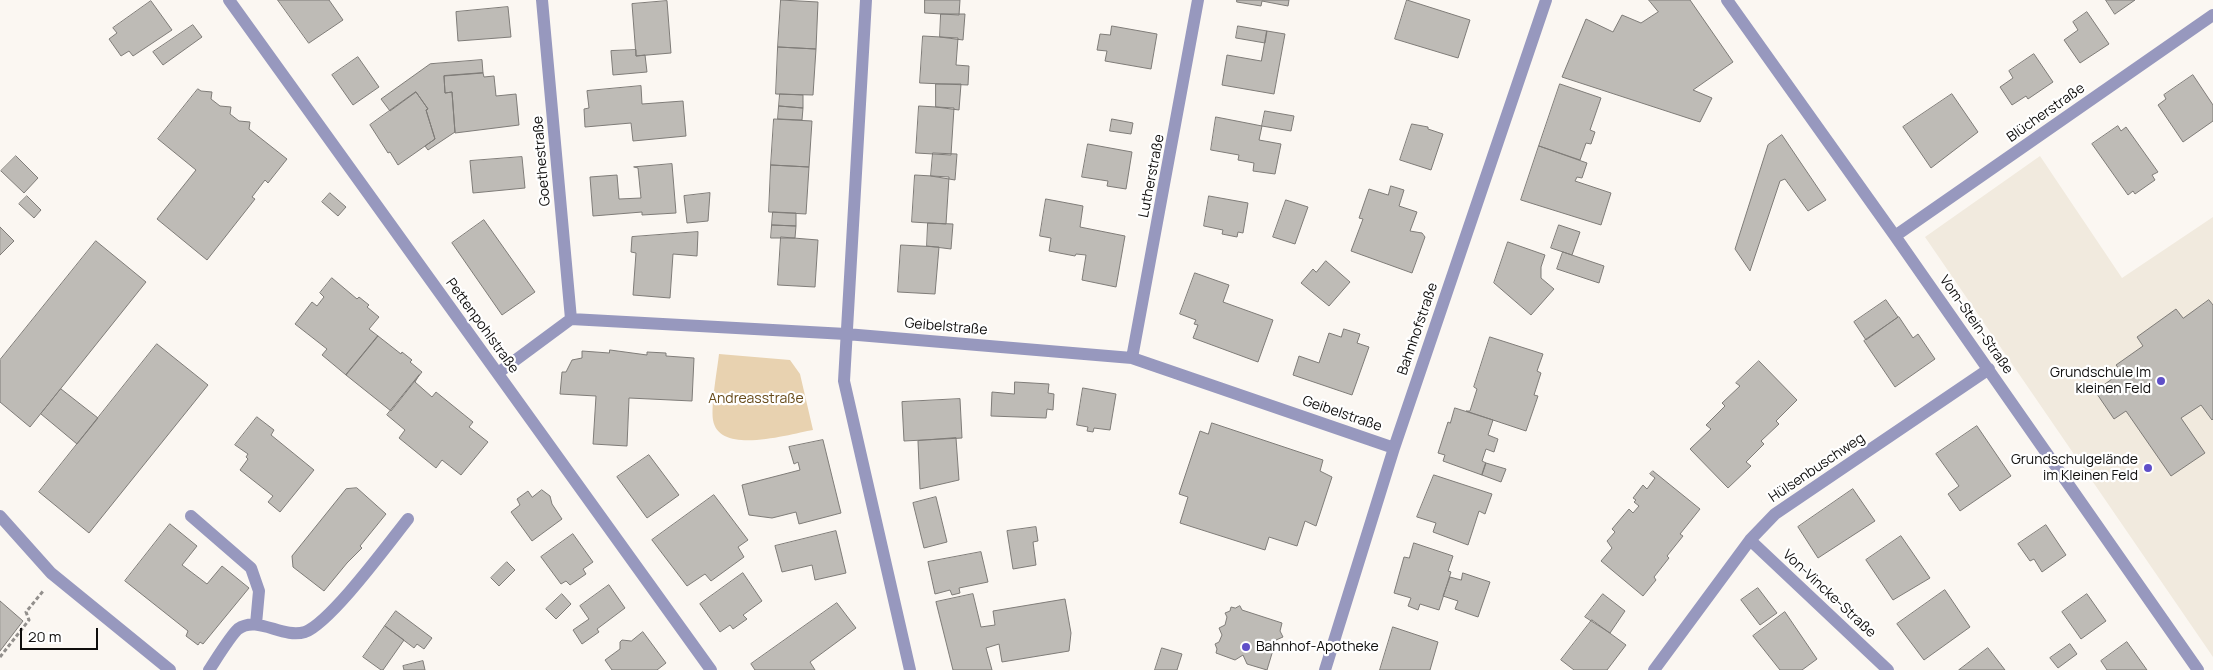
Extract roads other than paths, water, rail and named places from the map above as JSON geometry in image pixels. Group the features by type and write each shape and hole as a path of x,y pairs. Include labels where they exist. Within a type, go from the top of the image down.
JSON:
{"street":[{"name":"Pettenpohlstraße","path":"229,0 711,670"},
{"name":"Goethestraße","path":"542,0 571,319"},
{"path":"866,0 844,381 910,670"},
{"name":"Lutherstraße","path":"1132,358 1172,154 1198,0"},
{"name":"Bahnhofstraße","path":"1325,670 1394,448 1546,0"},
{"name":"Vom-Stein-Straße","path":"1727,0 1896,236 2198,670"},
{"name":"Blücherstraße","path":"1896,236 2213,15"},
{"path":"498,373 571,319"},
{"name":"Geibelstraße","path":"571,319 846,334 1132,358 1394,448"},
{"name":"Hülsenbuschweg","path":"1654,670 1750,540 1775,514 1989,369"},
{"path":"0,516 56,577 170,670"},
{"path":"192,516 251,568 259,591 256,624"},
{"path":"209,670 238,629 256,624 280,632 304,632 329,616 408,519"},
{"name":"Von-Vincke-Straße","path":"1750,540 1888,670"}],"place":[{"name":"Grundschule Im kleinen Feld","path":"2161,381"},
{"name":"Grundschulgelände im Kleinen Feld","path":"2148,468"},
{"name":"Bahnhof-Apotheke","path":"1246,647"}],"park label":[{"name":"Andreasstraße","path":"756,399"}]}
